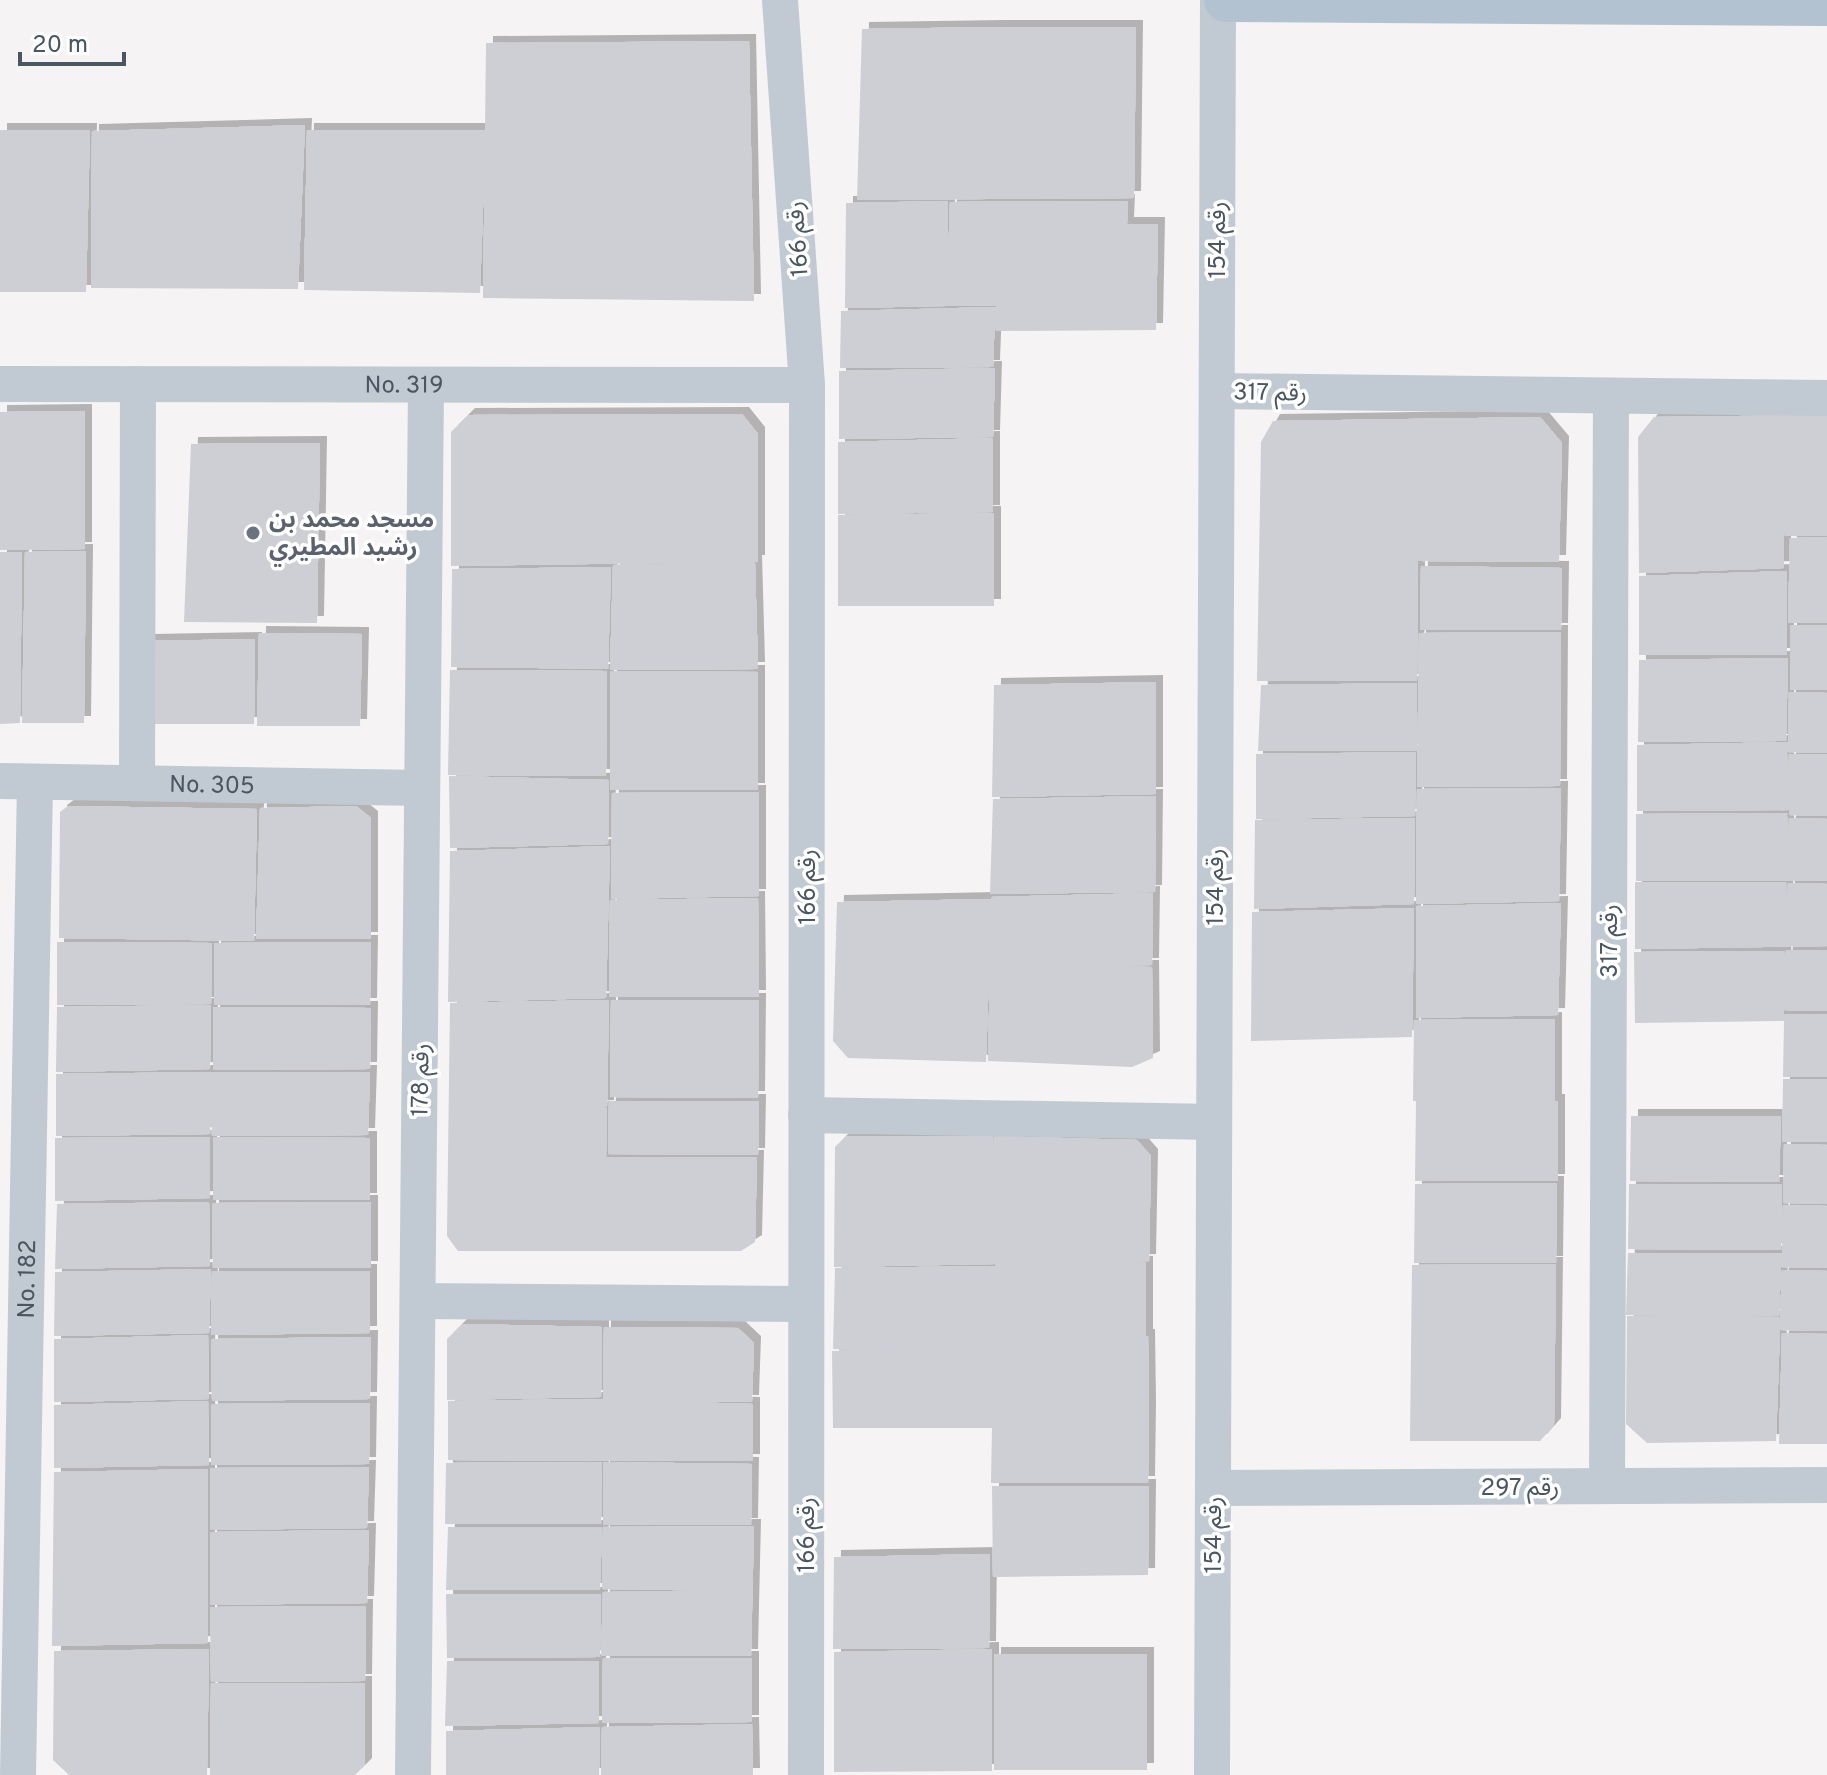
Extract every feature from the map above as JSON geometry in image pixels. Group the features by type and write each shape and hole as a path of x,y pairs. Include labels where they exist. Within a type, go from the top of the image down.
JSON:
{"main road":[{"path":"1226,0 1827,4"}],"street":[{"name":"رقم 166","path":"780,0 807,385 806,1775"},
{"name":"رقم 154","path":"1212,1775 1218,0"},
{"name":"No. 319","path":"0,384 807,385"},
{"path":"137,783 138,384"},
{"name":"رقم 178","path":"413,1775 426,385"},
{"name":"رقم 317","path":"1217,391 1827,398"},
{"name":"رقم 317","path":"1607,1486 1611,396"},
{"name":"No. 305","path":"18,781 422,788"},
{"name":"No. 182","path":"18,781 18,1775"},
{"path":"806,1115 1214,1122"},
{"path":"418,1301 806,1304"},
{"name":"رقم 297","path":"1213,1488 1827,1485"}],"building":[{"path":"1136,27 1134,198 857,200 862,29"},
{"path":"749,41 754,301 483,298 485,152 480,293 304,290 307,130 485,130 486,43"},
{"path":"305,125 298,289 91,288 92,131"},
{"path":"0,130 90,130 86,292 0,292"},
{"path":"948,201 947,289 950,202 1128,201 1127,224 1158,224 1156,330 996,331 995,313 993,367 840,368 841,311 996,307 845,308 846,203"},
{"path":"995,368 993,437 839,439 839,371"},
{"path":"85,411 85,549 0,550 0,412"},
{"path":"742,414 758,434 758,562 755,562 758,669 610,670 613,565 733,562 451,566 451,432 468,415"},
{"path":"1827,415 1827,536 1785,536 1784,525 1784,568 1639,573 1638,437 1654,417"},
{"path":"1540,417 1562,443 1559,562 1418,561 1417,681 1257,681 1261,442 1273,421"},
{"path":"993,438 993,512 838,514 838,442"},
{"name":"مسجد محمد بن رشيد المطيري","path":"320,443 317,623 184,622 191,444"},
{"path":"994,513 994,606 838,606 838,515"},
{"path":"1827,537 1827,623 1788,623 1790,538"},
{"path":"86,551 84,723 22,723 25,552"},
{"path":"0,552 22,552 20,723 0,724"},
{"path":"1421,566 1562,568 1561,630 1420,630"},
{"path":"611,567 608,669 451,667 452,569"},
{"path":"1787,571 1787,655 1639,655 1639,576"},
{"path":"1790,625 1827,625 1827,690 1790,690"},
{"path":"1561,632 1560,786 1417,787 1419,633"},
{"path":"259,633 362,634 360,726 257,726"},
{"path":"255,639 254,724 143,724 145,641"},
{"path":"1788,658 1786,741 1638,742 1639,660"},
{"path":"450,670 607,671 606,776 448,775"},
{"path":"610,671 758,672 758,790 610,790"},
{"path":"1156,682 1156,794 992,797 994,685"},
{"path":"1417,683 1417,751 1258,751 1261,685"},
{"path":"1789,692 1827,693 1827,753 1787,752 1788,800 1789,754 1827,754 1827,816 1789,815 1789,810 1637,811 1637,745 1788,742"},
{"path":"1416,752 1415,816 1256,819 1256,754"},
{"path":"449,776 609,780 608,844 450,848"},
{"path":"1561,788 1559,901 1416,904 1417,789"},
{"path":"759,792 759,896 611,899 612,793"},
{"path":"1156,796 1155,892 990,894 993,799"},
{"path":"68,806 257,809 254,941 59,938 60,812"},
{"path":"356,806 371,818 371,939 256,939 260,808"},
{"path":"1787,813 1788,873 1789,818 1827,819 1827,881 1636,881 1636,814"},
{"path":"1415,818 1414,904 1254,909 1255,820"},
{"path":"610,846 606,998 448,1002 450,851"},
{"path":"1635,882 1786,882 1787,935 1788,883 1827,884 1827,946 1635,949"},
{"path":"1153,893 1152,965 1071,966 1152,967 1153,1058 1132,1067 988,1061 991,914 986,1062 848,1058 833,1041 837,902"},
{"path":"758,898 759,997 609,997 610,900"},
{"path":"1561,903 1558,1015 1416,1018 1416,906"},
{"path":"1414,908 1412,1037 1251,1041 1252,912"},
{"path":"57,942 212,943 211,1004 57,1005"},
{"path":"371,942 370,1005 214,1005 214,943"},
{"path":"1786,950 1827,950 1827,1011 1784,1010 1784,1014 1827,1014 1827,1077 1783,1077 1784,1021 1635,1023 1634,952 1784,951 1785,970"},
{"path":"609,1000 607,1107 517,1111 607,1108 606,1157 757,1157 755,1242 741,1251 458,1251 447,1236 450,1003"},
{"path":"611,1000 759,1000 758,1098 610,1097"},
{"path":"211,1005 210,1069 56,1072 57,1007"},
{"path":"213,1007 371,1008 370,1069 213,1070"},
{"path":"1555,1019 1558,1181 1415,1181 1414,1020"},
{"path":"370,1072 368,1135 212,1136 211,1091 210,1134 56,1136 56,1074"},
{"path":"1783,1079 1827,1079 1827,1142 1782,1142"},
{"path":"609,1101 759,1101 758,1155 608,1154"},
{"path":"1631,1116 1781,1116 1779,1182 1630,1181"},
{"path":"846,1136 993,1136 993,1176 994,1136 1137,1140 1151,1156 1149,1261 1120,1262 1146,1263 1148,1483 991,1483 992,1428 833,1428 832,1351 892,1350 833,1349 835,1268 995,1266 834,1267 835,1147"},
{"path":"210,1137 210,1198 55,1201 55,1138"},
{"path":"213,1137 370,1138 370,1200 213,1200"},
{"path":"1784,1144 1827,1145 1827,1204 1783,1203"},
{"path":"1557,1183 1556,1263 1414,1263 1415,1184"},
{"path":"1629,1184 1782,1184 1781,1250 1628,1249"},
{"path":"209,1202 210,1266 55,1269 57,1204"},
{"path":"371,1202 371,1268 213,1268 212,1203"},
{"path":"1783,1205 1827,1206 1827,1268 1781,1267 1779,1316 1626,1315 1628,1253 1782,1253"},
{"path":"1556,1264 1554,1425 1540,1441 1410,1441 1412,1265"},
{"path":"211,1269 209,1333 54,1336 55,1272"},
{"path":"1782,1270 1827,1271 1827,1331 1780,1330 1776,1441 1647,1443 1626,1424 1627,1316 1780,1317"},
{"path":"212,1271 370,1271 370,1333 211,1335"},
{"path":"462,1324 602,1327 601,1397 447,1400 447,1339"},
{"path":"604,1327 738,1328 754,1343 752,1402 654,1401 753,1404 753,1461 448,1460 448,1401 603,1399"},
{"path":"1782,1333 1827,1334 1827,1444 1779,1444"},
{"path":"208,1335 209,1399 54,1402 54,1339"},
{"path":"371,1337 370,1399 212,1401 211,1339"},
{"path":"208,1401 209,1465 54,1468 54,1405"},
{"path":"370,1403 369,1464 211,1465 211,1404"},
{"path":"602,1462 601,1524 445,1524 446,1463"},
{"path":"603,1462 752,1464 751,1525 603,1525"},
{"path":"369,1467 367,1528 210,1530 210,1468"},
{"path":"208,1469 208,1643 52,1646 54,1472"},
{"path":"992,1486 1149,1486 1148,1575 993,1577"},
{"path":"754,1526 751,1656 601,1656 603,1592 740,1591 602,1589 603,1527"},
{"path":"448,1527 602,1527 600,1590 446,1590"},
{"path":"369,1530 367,1603 210,1605 210,1532"},
{"path":"990,1554 989,1648 833,1649 834,1557"},
{"path":"446,1594 601,1594 600,1657 447,1658"},
{"path":"366,1606 365,1681 211,1682 210,1607"},
{"path":"209,1649 207,1775 69,1775 53,1760 54,1651"},
{"path":"992,1649 992,1771 834,1772 834,1652"},
{"path":"994,1654 1147,1654 1147,1770 994,1770"},
{"path":"603,1658 752,1658 752,1722 602,1723"},
{"path":"447,1661 599,1661 599,1723 445,1726"},
{"path":"211,1683 365,1683 365,1765 355,1775 210,1775"},
{"path":"752,1724 753,1775 601,1775 602,1727"},
{"path":"600,1727 599,1775 446,1775 446,1731"}],"place":[{"name":"مسجد محمد بن رشيد المطيري","path":"253,533"}]}
